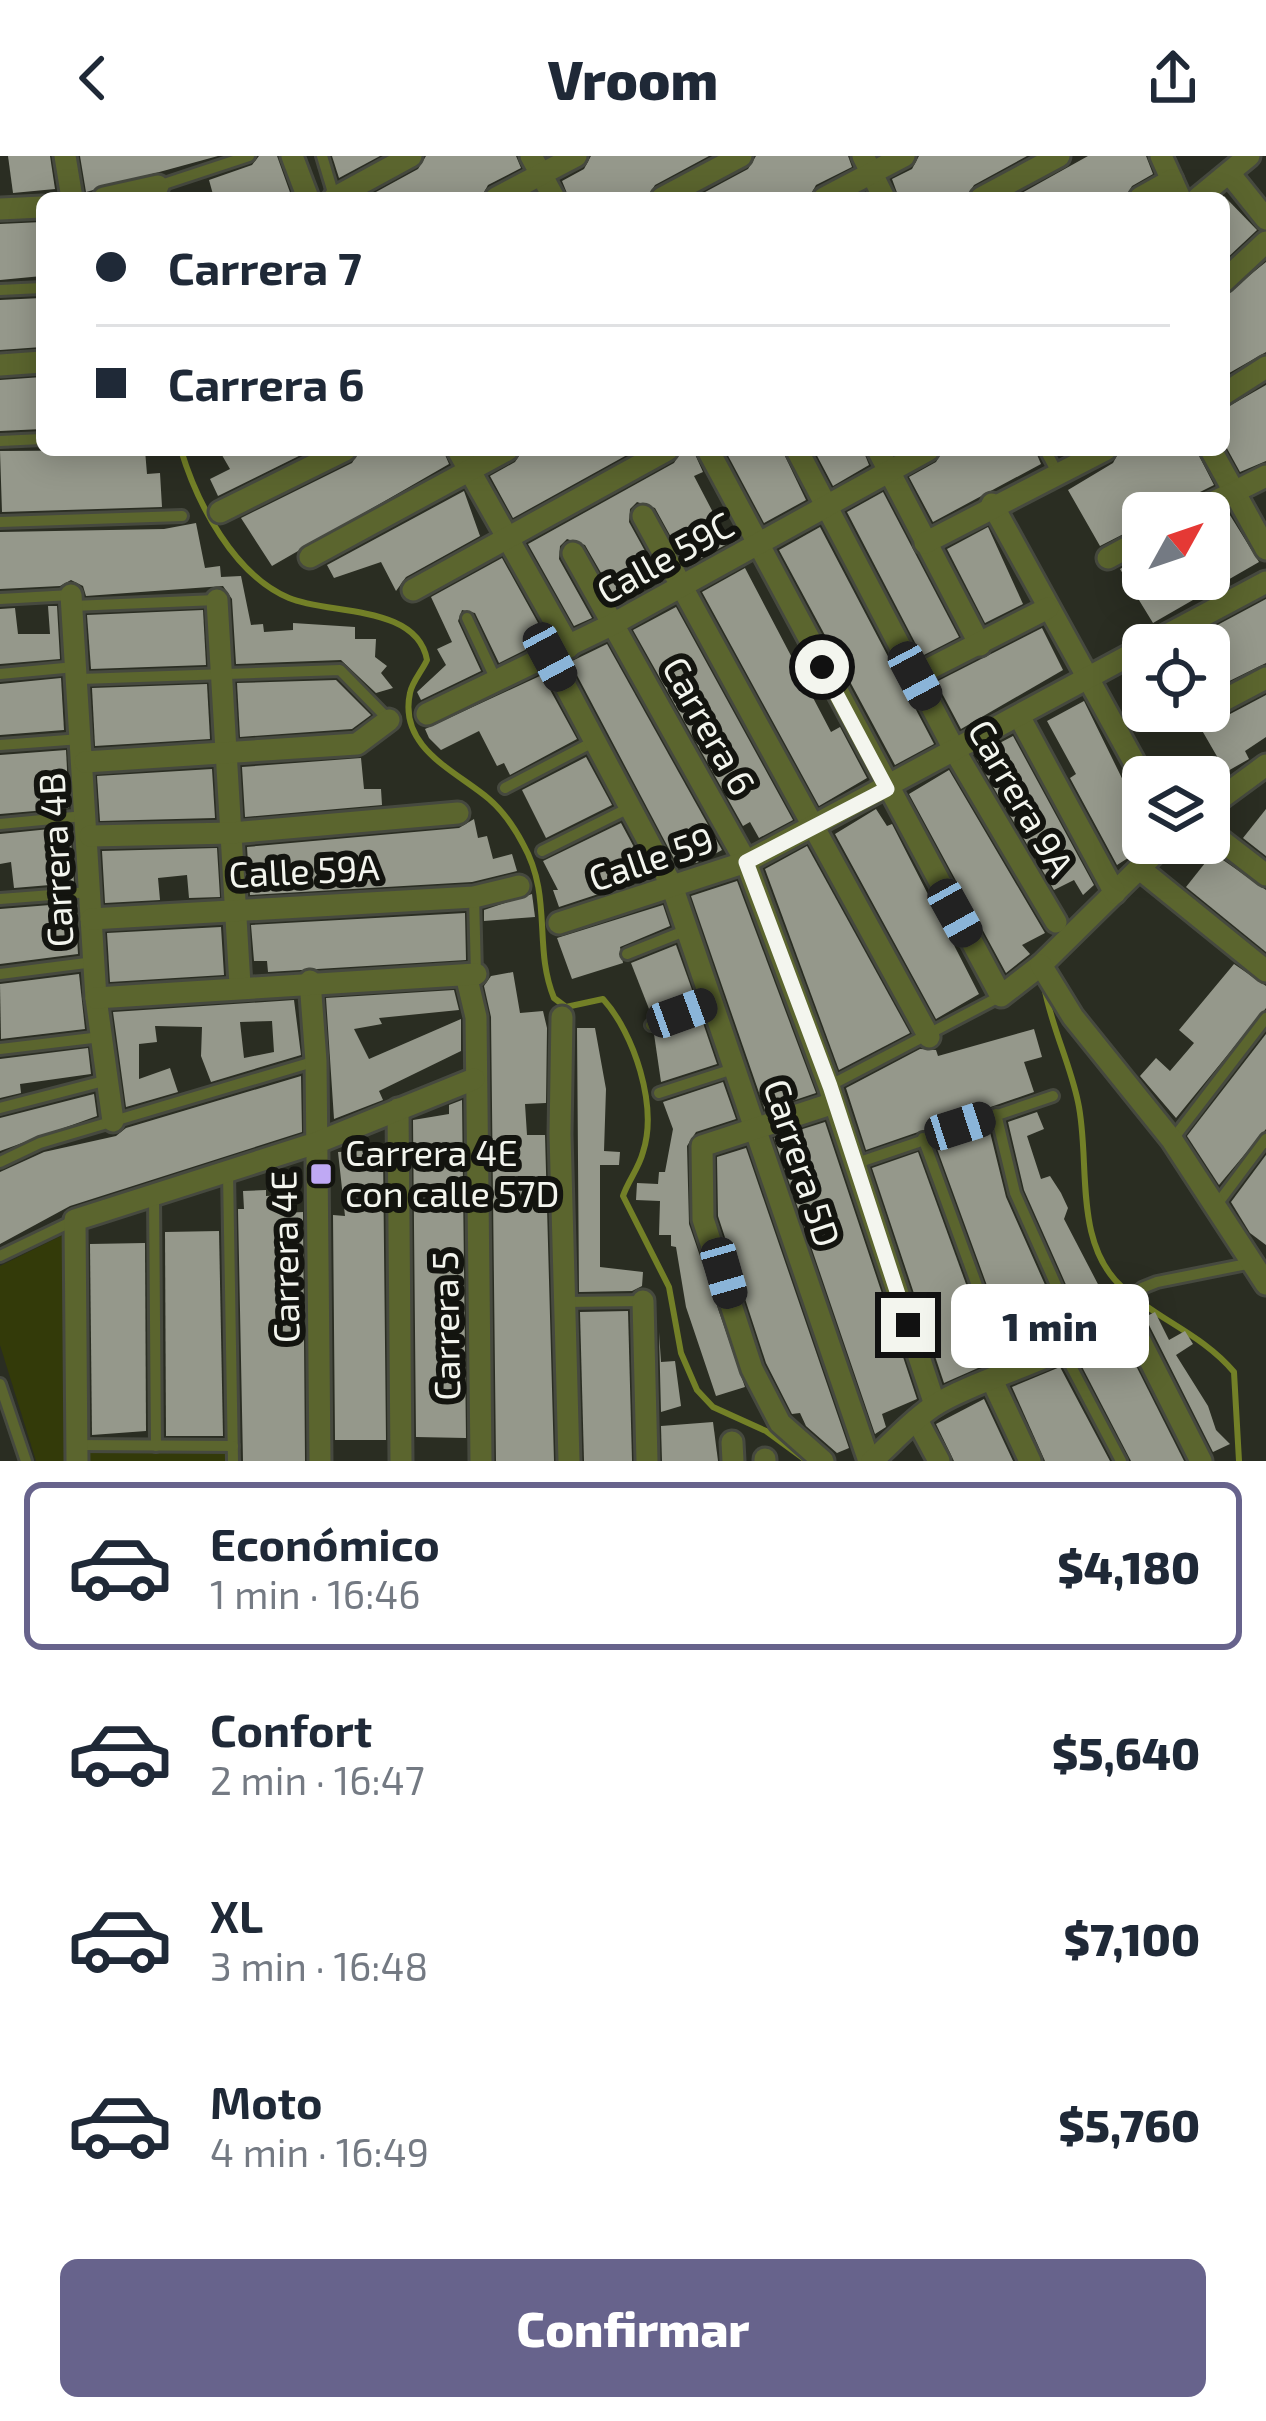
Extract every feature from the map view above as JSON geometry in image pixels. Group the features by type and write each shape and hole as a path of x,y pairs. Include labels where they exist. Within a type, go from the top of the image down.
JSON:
{"street":[{"path":"65,156 71,192"},
{"path":"292,156 306,192"},
{"path":"343,192 411,156"},
{"path":"503,192 536,165 576,156"},
{"path":"673,192 740,156"},
{"path":"832,192 867,165 904,156"},
{"path":"992,192 1059,156"},
{"path":"1161,156 1176,189"},
{"path":"1205,192 1237,163 1266,219"},
{"path":"536,165 551,192"},
{"path":"867,165 881,192"},
{"path":"130,192 148,188"},
{"path":"0,209 36,207"},
{"path":"1230,275 1266,242"},
{"path":"0,365 36,362"},
{"path":"1230,390 1266,367"},
{"path":"220,512 333,456"},
{"path":"413,590 656,456"},
{"path":"711,456 1001,996 1041,965 1146,864"},
{"name":"Carrera 9A","path":"800,456 956,753 1056,922"},
{"path":"881,456 980,645"},
{"name":"Calle 59C","path":"427,714 560,652 917,456"},
{"path":"926,543 992,504 1092,456"},
{"path":"1214,456 1266,548"},
{"path":"310,557 463,460 508,540 560,652"},
{"path":"1230,492 1266,476"},
{"path":"992,504 1130,756"},
{"path":"643,516 928,1037"},
{"path":"1108,558 1122,550"},
{"name":"Carrera 6","path":"573,553 746,862 832,1094 939,1461"},
{"name":"Calle 59","path":"1187,624 1266,582"},
{"path":"217,600 239,906 240,985"},
{"name":"Carrera 4B","path":"71,601 85,762 96,998 113,1121"},
{"path":"915,676 1048,608"},
{"name":"Carrera 5D","path":"560,652 595,741 672,886 870,1461"},
{"name":"Calle 59","path":"559,923 746,862 956,753 1122,659"},
{"path":"1230,697 1266,678"},
{"path":"1019,716 1115,893"},
{"path":"85,762 357,743 388,720"},
{"path":"1230,792 1265,768"},
{"path":"89,826 232,833 458,813"},
{"path":"1230,847 1266,875"},
{"path":"1141,869 1266,971"},
{"name":"Calle 59A","path":"91,919 239,906 474,897 519,886"},
{"path":"1041,965 1073,1017 1172,1140 1262,1275"},
{"path":"96,998 240,985 471,975"},
{"name":"Carrera 5","path":"471,975 476,1017 481,1461"},
{"name":"Carrera 4E","path":"310,981 316,1061 320,1461"},
{"path":"562,1017 569,1461"},
{"path":"77,1453 75,1220 316,1143 474,1079"},
{"path":"823,1461 773,1414 752,1369 703,1219 702,1146 758,1131 832,1094"},
{"path":"398,1108 401,1461"},
{"path":"643,1301 647,1461"},
{"path":"870,1461 926,1413 1071,1344 1133,1301 1202,1461"},
{"path":"1000,1376 1030,1461"}],"lane":[{"path":"148,188 249,156"},
{"path":"322,156 333,192"},
{"path":"0,290 36,287"},
{"path":"0,440 36,439"},
{"path":"1049,456 1057,472"},
{"path":"0,522 182,516"},
{"path":"0,599 217,600"},
{"path":"467,618 498,684"},
{"path":"0,674 340,670 388,720"},
{"path":"0,745 83,739"},
{"path":"505,788 595,741"},
{"path":"542,851 631,807"},
{"path":"0,824 89,826"},
{"path":"0,899 90,892"},
{"name":"Carrera 5","path":"471,975 474,897"},
{"path":"627,954 687,931"},
{"path":"0,974 94,962"},
{"path":"832,1094 1001,996"},
{"path":"651,1024 712,1002"},
{"path":"1172,1140 1266,1018"},
{"path":"0,1049 101,1037"},
{"path":"0,1162 113,1121 316,1061"},
{"path":"659,1093 736,1068"},
{"path":"0,1108 104,1081"},
{"path":"854,1164 1053,1096"},
{"path":"996,1114 1015,1193 1120,1461"},
{"path":"923,1138 1000,1376"},
{"path":"1215,1207 1266,1139"},
{"path":"228,1169 233,1461"},
{"path":"154,1192 156,1446"},
{"path":"0,1256 75,1220"},
{"path":"1133,1301 1262,1275"},
{"path":"564,1302 643,1301"},
{"path":"0,1384 26,1461"},
{"path":"77,1453 232,1446"}],"green space":[{"path":"71,1231 72,1461 36,1461 0,1345 0,1266"},
{"path":"227,1449 227,1461 82,1461 82,1452"}],"building":[{"path":"8,156 50,156 55,189 13,193"},
{"path":"80,156 218,156 86,192"},
{"path":"259,156 277,156 290,192 212,192 209,180 252,165"},
{"path":"332,156 380,156 339,178"},
{"path":"426,156 516,156 521,168 488,185 484,192 376,192 418,169"},
{"path":"591,156 709,156 655,185 651,192 567,192 562,181 584,169"},
{"path":"756,156 848,156 852,167 816,185 812,192 705,192 748,169"},
{"path":"919,156 1027,156 974,185 970,192 897,192 892,179 912,169"},
{"path":"1088,156 1146,156 1153,174 1128,192 1024,192"},
{"path":"1230,202 1257,230 1230,255"},
{"path":"36,222 36,277 0,280 0,224"},
{"path":"1266,262 1266,352 1230,373 1230,291"},
{"path":"36,298 36,347 0,350 0,300"},
{"path":"36,377 36,429 0,431 0,380"},
{"path":"1266,385 1266,461 1240,472 1230,454 1230,406"},
{"path":"0,451 36,451 36,456 146,456 147,474 160,473 162,507 2,512"},
{"path":"222,456 299,456 218,496 210,479 230,469"},
{"path":"356,456 446,456 449,464 272,566 241,518 352,463"},
{"path":"519,456 625,456 513,518 490,476"},
{"path":"678,456 696,456 703,472 694,476 729,543 687,566 655,508 637,502 630,509 629,522 661,580 619,604 585,545 567,539 560,546 559,559 592,618 574,626 528,544 674,463"},
{"path":"728,456 785,456 806,500 764,523"},
{"path":"817,456 865,456 869,465 833,486"},
{"path":"940,456 1038,456 1041,464 933,522 909,477"},
{"path":"1117,456 1199,456 1214,485 1200,492 1122,492 1122,535 1100,546 1068,490"},
{"path":"464,491 480,536 406,577 396,591 381,562 334,578 327,565"},
{"path":"883,492 959,637 922,656 847,512"},
{"path":"1230,515 1259,562 1230,579"},
{"path":"196,523 205,568 220,566 221,577 241,576 251,625 263,624 264,632 293,630 293,623 355,627 355,639 376,639 375,657 387,666 381,673 393,688 376,693 341,660 236,664 232,599 223,586 86,596 83,586 71,580 60,586 0,589 0,532 164,529"},
{"path":"820,527 934,744 895,765 779,550"},
{"path":"988,527 1023,604 985,623 947,549"},
{"path":"502,558 547,639 499,663 475,613 462,610 458,621 481,671 421,700 417,692 446,665 437,649 452,642 431,597"},
{"path":"745,568 831,732 840,727 867,778 819,806 702,592"},
{"path":"1266,599 1266,663 1230,681 1230,624 1219,624"},
{"path":"1139,600 1193,600 1153,623"},
{"path":"48,606 57,606 60,659 0,664 0,609 15,608 18,634 50,634"},
{"path":"676,607 793,820 759,838 750,822 743,826 633,630"},
{"path":"203,610 206,665 91,669 87,615"},
{"path":"1042,628 1063,670 961,729 936,682"},
{"path":"607,644 722,850 702,861 679,868 570,662"},
{"path":"542,675 577,739 510,775 504,763 497,766 479,731 441,750 429,738 425,729"},
{"path":"61,678 64,730 0,735 0,684"},
{"path":"336,680 371,715 352,729 240,737 237,683"},
{"path":"207,684 210,739 95,746 92,688"},
{"path":"1266,695 1266,737 1245,751 1249,759 1230,770 1230,756 1217,756 1203,732 1230,732 1230,714"},
{"path":"1084,701 1122,778 1122,862 1117,865 1070,778 1076,774 1047,721"},
{"path":"1013,736 1094,885 1083,895 1074,880 1054,890 975,756"},
{"path":"66,750 69,808 0,814 0,755"},
{"path":"586,757 612,805 546,838 522,790"},
{"path":"361,758 364,789 381,789 382,805 245,817 242,767"},
{"path":"212,769 215,818 100,821 97,776"},
{"path":"949,770 1045,933 1022,945 1030,954 1006,973 909,794"},
{"path":"876,809 887,826 892,824 979,994 936,1019 835,834"},
{"path":"1266,809 1266,856 1243,838"},
{"path":"474,819 478,838 487,836 493,859 512,854 517,871 472,882 250,895 247,847 459,828"},
{"path":"621,823 650,877 559,907 553,890 558,890 543,861"},
{"path":"70,827 74,883 14,888 11,862 0,864 0,834"},
{"path":"807,846 910,1033 839,1070 765,869"},
{"path":"217,848 220,897 189,898 187,875 158,878 160,900 105,903 102,851"},
{"path":"1204,864 1229,864 1266,890 1266,952 1186,887"},
{"path":"737,881 816,1093 765,1110 691,896"},
{"path":"532,894 535,917 484,921 484,910"},
{"path":"75,903 78,954 0,964 0,909"},
{"path":"663,905 670,926 620,947 623,963 572,979 557,938"},
{"path":"465,913 466,960 268,972 267,961 254,961 251,925"},
{"path":"221,927 224,975 110,982 107,933"},
{"path":"676,945 695,998 651,1014 631,963"},
{"path":"1234,964 1266,986 1266,1008 1176,1118 1140,1076 1156,1058 1170,1071 1194,1043 1179,1030"},
{"path":"513,972 520,1013 543,1011 547,1028 546,1103 525,1104 527,1135 545,1135 554,1461 496,1461 491,1017 484,986 491,976"},
{"path":"79,974 85,1029 1,1039 0,984"},
{"path":"454,990 459,1010 379,1018 382,1024 354,1029 369,1059 461,1019 461,1051 379,1091 383,1100 334,1119 326,998"},
{"path":"294,1000 301,1055 211,1082 201,1056 202,1027 155,1026 157,1042 139,1044 139,1079 170,1068 178,1092 126,1107 113,1012","holes":["272,1021 274,1052 244,1058 240,1022"]},
{"path":"701,1017 717,1064 661,1082 654,1034"},
{"path":"577,1028 595,1028 606,1089 604,1151 620,1152 619,1165 600,1165 600,1267 643,1272 642,1286 632,1291 579,1292"},
{"path":"1034,1029 1042,1057 1024,1062 1034,1092 866,1150 846,1088 920,1049 936,1050 938,1056"},
{"path":"1266,1034 1266,1129 1219,1185 1187,1136"},
{"path":"88,1048 91,1074 20,1084 21,1093 0,1098 0,1059"},
{"path":"301,1076 302,1132 70,1206 0,1244 0,1172 44,1152 116,1136 126,1128"},
{"path":"723,1082 736,1119 696,1132 687,1146 689,1224 745,1387 716,1396 686,1307 676,1247 671,1246 671,1235 659,1235 660,1201 636,1200 637,1183 658,1184 659,1172 665,1172 673,1129 663,1102"},
{"path":"94,1094 97,1116 0,1151 0,1118"},
{"path":"462,1100 466,1438 416,1437 413,1120 449,1114 449,1105"},
{"path":"1037,1112 1044,1129 1027,1136 1041,1179 1050,1176 1061,1193 1068,1208 1064,1219 1101,1290 1111,1284 1117,1297 1083,1323 1024,1190 1008,1122"},
{"path":"825,1122 917,1399 882,1414 886,1427 875,1434 774,1138"},
{"path":"989,1128 1006,1197 1066,1332 1012,1354 936,1146"},
{"path":"746,1148 849,1448 837,1453 806,1426 800,1413 792,1414 766,1363 718,1216 717,1157"},
{"path":"383,1150 386,1440 335,1440 333,1215 345,1216 338,1152"},
{"path":"918,1152 994,1361 944,1383 872,1168"},
{"path":"1266,1155 1266,1245 1250,1233 1231,1202"},
{"path":"266,1190 266,1196 283,1195 284,1213 303,1212 305,1461 243,1461 238,1209 244,1209 243,1191"},
{"path":"219,1231 223,1436 166,1436 165,1232"},
{"path":"145,1243 146,1431 92,1435 90,1244"},
{"path":"628,1311 632,1461 584,1461 580,1312"},
{"path":"1155,1312 1169,1340 1185,1331 1193,1344 1176,1355 1208,1406 1216,1430 1230,1444 1213,1452 1145,1317"},
{"path":"659,1332 661,1362 675,1361 681,1406 661,1412"},
{"path":"1120,1334 1184,1461 1131,1461 1078,1359"},
{"path":"1060,1367 1110,1461 1045,1461 1012,1387"},
{"path":"984,1399 1013,1461 954,1461 936,1424"},
{"path":"713,1422 718,1461 662,1461 661,1426"}],"waterway":[{"path":"183,456 220,535 251,573 289,598 389,620 420,642 427,660 410,693 413,729 433,756 499,809 523,844 538,883 545,960 554,998 566,1007 603,999 633,1050 645,1092 647,1134 623,1196 669,1287 681,1353 697,1390 713,1407 766,1431 807,1461"},
{"path":"1044,986 1078,1102 1086,1200 1096,1248 1123,1288 1208,1347 1234,1372 1239,1461"}],"place":[{"name":"Carrera 4E con calle 57D","path":"321,1174"}],"route":[{"path":"822,667 887,789 746,862 830,1086 908,1325"}]}
